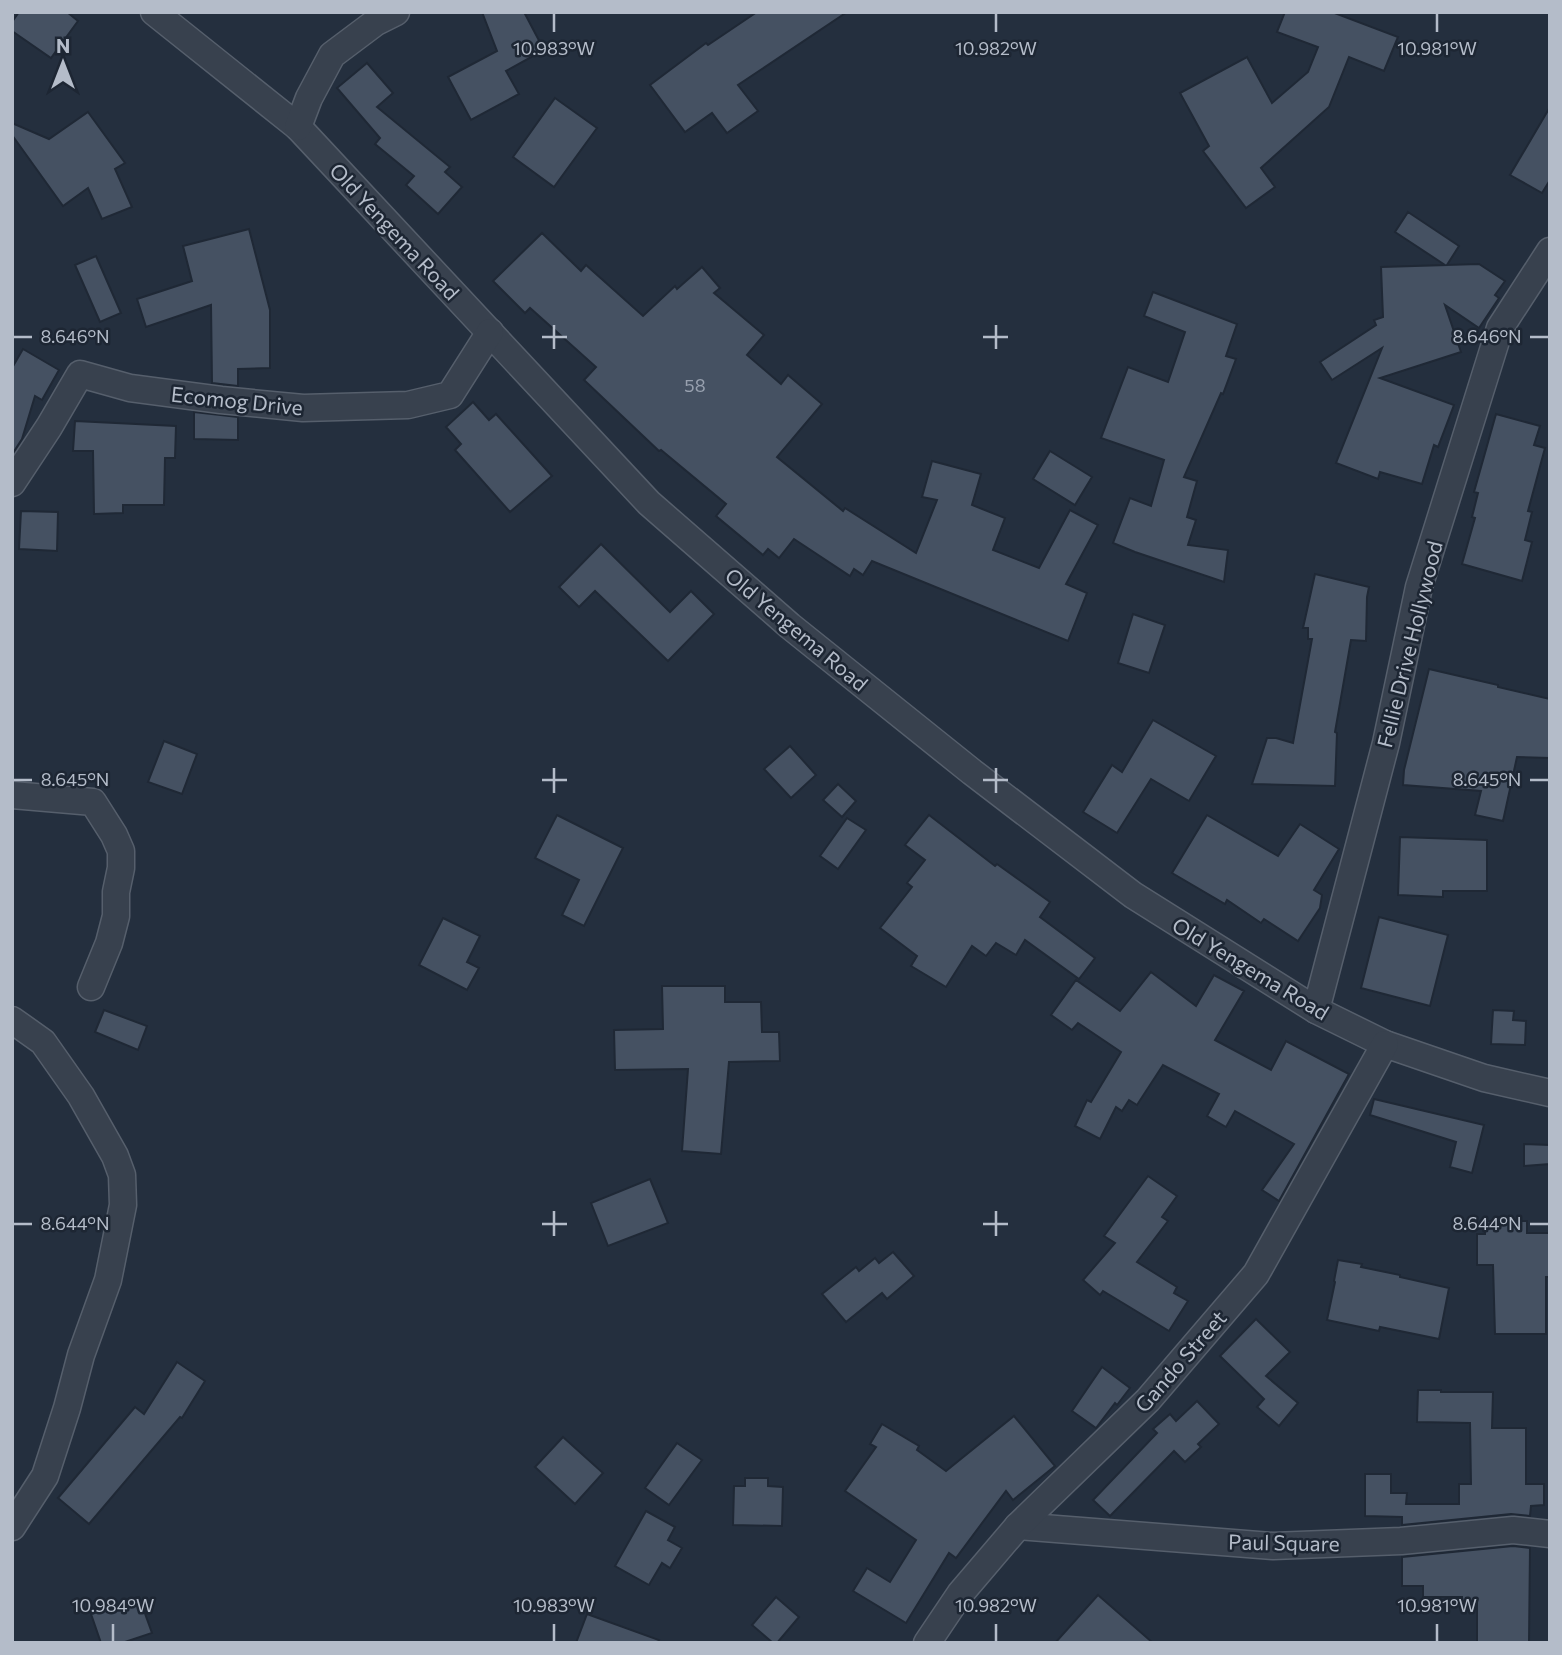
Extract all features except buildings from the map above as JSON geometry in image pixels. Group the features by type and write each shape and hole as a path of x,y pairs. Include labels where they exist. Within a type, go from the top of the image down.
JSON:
{"street":[{"name":"Old Yengema Road","path":"154,12 298,127 649,503 790,626 972,772 1133,895 1316,1010 1385,1044 1484,1078 1550,1093"},
{"path":"298,127 309,98 332,55 376,22 396,12"},
{"name":"Fellie Drive Hollywood","path":"1316,1010 1386,743 1419,587 1500,328 1550,251"},
{"name":"Ecomog Drive","path":"12,484 80,374 130,388 290,407 408,405 450,395 490,332"},
{"path":"12,795 93,802 121,851 116,916 109,943 91,987"},
{"path":"12,1020 43,1042 80,1096 122,1175 123,1205 108,1280 81,1354 45,1476 12,1527"},
{"name":"Gando Street","path":"927,1643 960,1594 1018,1526 1148,1400 1256,1274 1385,1044"},
{"name":"Paul Square","path":"1018,1526 1273,1546 1401,1541 1513,1530 1550,1534"}]}
